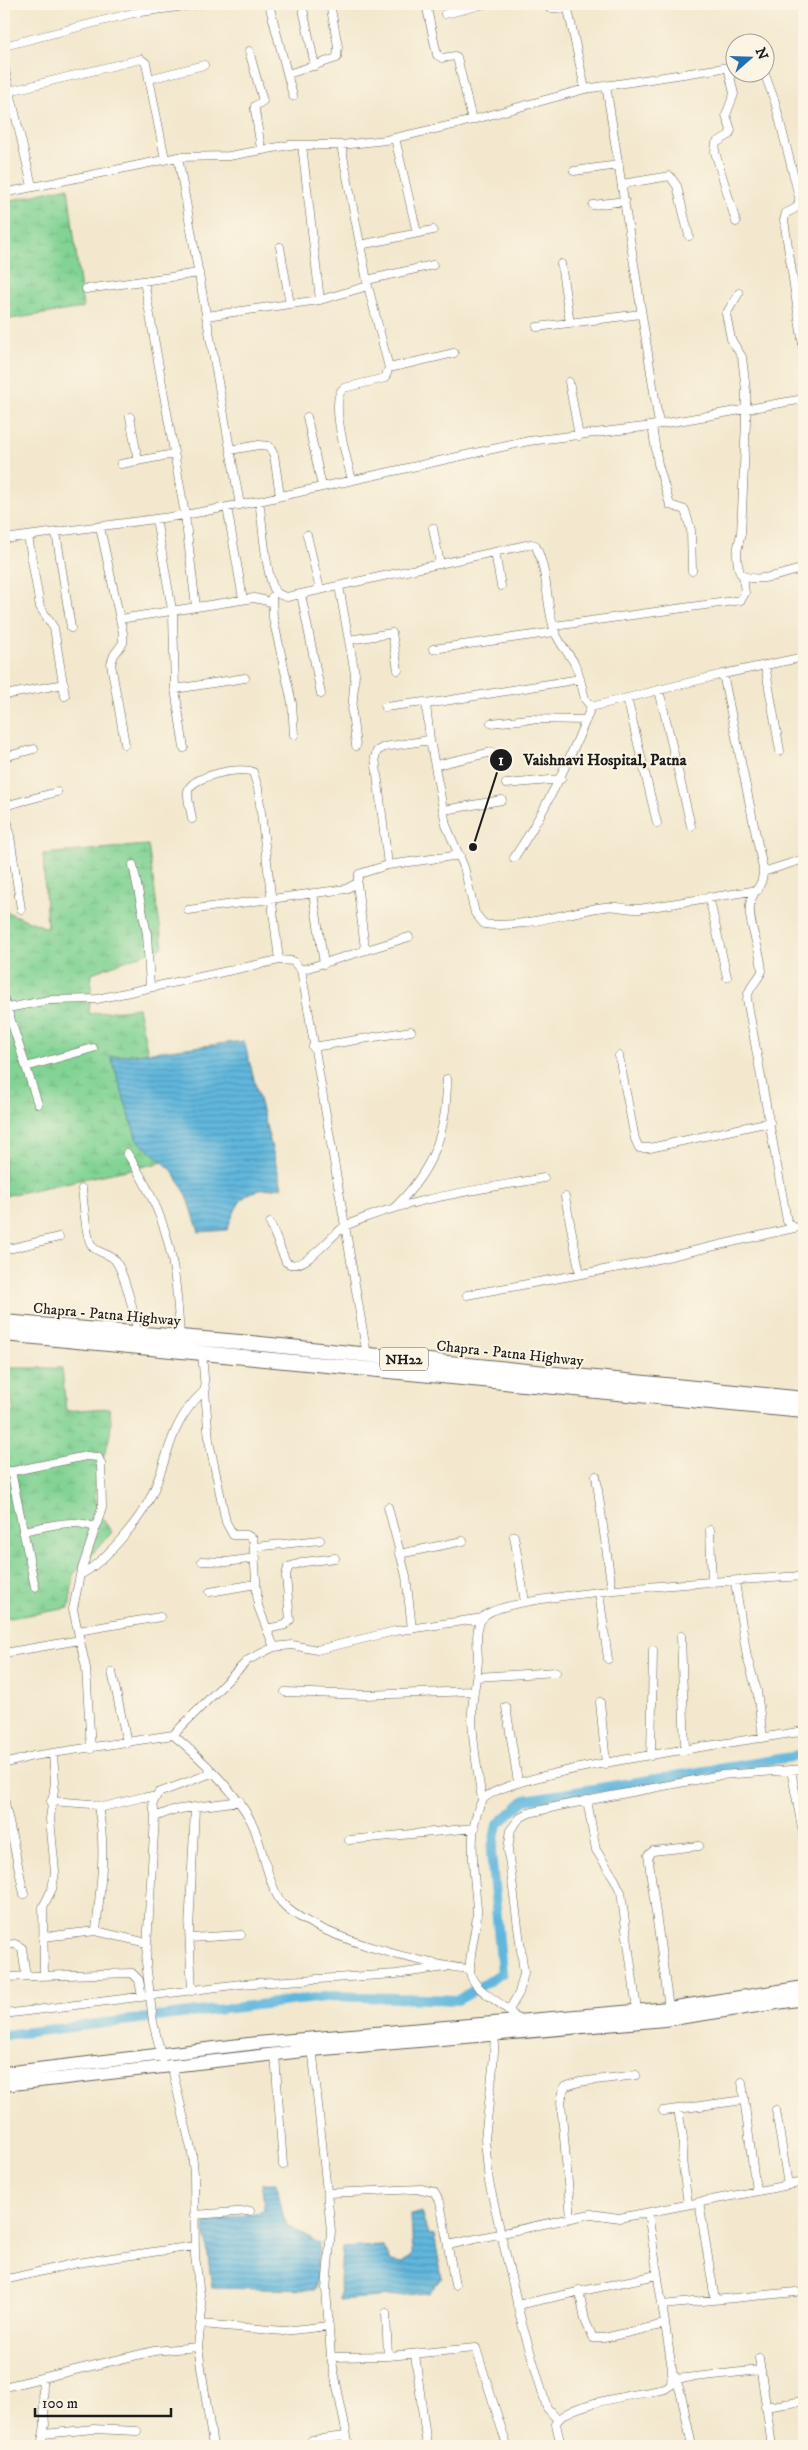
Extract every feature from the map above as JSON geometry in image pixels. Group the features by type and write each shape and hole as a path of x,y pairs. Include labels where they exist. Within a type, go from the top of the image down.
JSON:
{"highway":[{"name":"Chapra - Patna Highway","path":"4,1322 180,1337 804,1399"},
{"name":"Chapra - Patna Highway","path":"4,1334 804,1411"}],"main road":[{"path":"4,2073 275,2054 312,2045 494,2035 520,2027 638,2010 669,2008 804,1987"},
{"path":"4,2085 165,2061 312,2045 520,2027 665,2020 804,1999"}],"street":[{"path":"4,46 132,13 200,4"},
{"path":"269,4 293,96"},
{"path":"302,4 316,66"},
{"path":"288,74 334,61 339,54 330,4"},
{"path":"426,4 437,55 442,58 458,57 472,120"},
{"path":"445,14 485,4"},
{"path":"547,4 549,8 568,9 585,89"},
{"path":"249,51 263,101 255,106 261,149"},
{"path":"10,91 140,59 146,63 165,159"},
{"path":"149,79 204,65"},
{"path":"4,66 10,91 8,103 32,186"},
{"path":"4,193 178,157 229,156 261,149 302,145 341,145 395,138 472,120 585,89 726,68"},
{"path":"733,82 734,94 726,115 731,130 729,135 716,143 715,152 736,222"},
{"path":"767,82 782,128 800,204 797,208 786,213 784,220 804,352"},
{"path":"606,85 642,314 658,464 670,505 685,510 689,521 692,571"},
{"path":"395,138 417,233"},
{"path":"302,145 320,300"},
{"path":"341,145 368,283 389,368 385,378 344,388 339,391 337,398 339,421 352,480"},
{"path":"178,157 240,504"},
{"path":"574,171 619,165"},
{"path":"622,184 670,176 677,186 689,236"},
{"path":"593,205 625,201"},
{"path":"360,245 433,230"},
{"path":"280,247 290,304"},
{"path":"561,264 570,323"},
{"path":"206,316 320,300 368,283 433,265"},
{"path":"86,289 199,273"},
{"path":"144,281 185,515 196,607"},
{"path":"433,649 741,600 746,593 736,554 741,534 746,408 742,357 731,339 726,314 739,293"},
{"path":"537,327 642,314"},
{"path":"389,368 454,353"},
{"path":"569,382 579,436"},
{"path":"4,539 185,515 259,501 529,442 655,425 804,399"},
{"path":"130,417 138,461"},
{"path":"307,417 322,487"},
{"path":"230,450 259,445 269,446 274,456 280,496"},
{"path":"121,464 174,454"},
{"path":"259,501 271,578 275,591 272,602 273,618 292,703 294,735"},
{"path":"227,507 243,599"},
{"path":"156,519 172,610 175,689 184,748"},
{"path":"100,527 120,619 123,643 114,655 112,664 125,744"},
{"path":"433,528 440,564"},
{"path":"56,532 70,628"},
{"path":"307,535 320,590"},
{"path":"28,536 38,599 43,613 54,628 66,696"},
{"path":"275,591 281,596 287,597 535,545 540,558 554,629 575,662 585,699 591,707"},
{"path":"495,552 501,586"},
{"path":"743,576 765,578 804,568"},
{"path":"339,586 356,683 352,712 356,746"},
{"path":"300,594 321,694"},
{"path":"120,619 243,599 262,598 272,602"},
{"path":"349,640 392,633 398,670"},
{"path":"591,707 723,674 804,657"},
{"path":"765,665 780,751"},
{"path":"723,674 741,753 763,872 762,884 752,896 750,912 762,971 748,992 747,999 787,1221 794,1228"},
{"path":"175,689 245,678"},
{"path":"385,707 424,702 426,704 580,679"},
{"path":"4,693 10,694 64,684"},
{"path":"659,690 691,826"},
{"path":"628,698 657,823"},
{"path":"426,704 430,740 446,825 460,855 476,913 484,924 498,925 525,922 606,906 628,910 758,890"},
{"path":"514,858 533,830 560,779 591,707"},
{"path":"491,723 529,719 586,720"},
{"path":"388,865 375,757 377,751 384,747 430,740"},
{"path":"4,757 34,749"},
{"path":"436,765 492,752"},
{"path":"192,819 188,791 196,782 226,772 248,769 253,772 258,788 279,960"},
{"path":"506,784 560,779"},
{"path":"4,806 57,792"},
{"path":"444,810 502,800"},
{"path":"4,810 8,822 21,909"},
{"path":"365,950 356,883 359,874 388,865 460,855"},
{"path":"763,872 804,859"},
{"path":"133,865 147,934 150,987"},
{"path":"188,910 346,888 356,883"},
{"path":"313,893 324,964"},
{"path":"710,897 727,978"},
{"path":"301,970 409,937"},
{"path":"8,1008 49,1000 91,1000 279,960 293,961 301,970 366,1355"},
{"path":"4,999 38,1104"},
{"path":"313,1047 411,1031"},
{"path":"26,1067 93,1048"},
{"path":"619,1056 635,1139 639,1148 650,1148 675,1141 718,1134 770,1122"},
{"path":"392,1210 415,1187 432,1158 443,1125 447,1103 447,1079"},
{"path":"126,1153 146,1182 166,1228 177,1280 180,1337"},
{"path":"270,1223 281,1254 290,1266 309,1258 345,1226 392,1210 445,1196 544,1178"},
{"path":"82,1190 90,1241 95,1249 112,1257 116,1262 129,1298 138,1333"},
{"path":"565,1197 580,1274"},
{"path":"467,1296 684,1254 804,1226"},
{"path":"4,1250 59,1236"},
{"path":"202,1352 210,1441 226,1522 233,1535 250,1537 255,1547 258,1606 274,1647"},
{"path":"80,1574 100,1563 149,1500 180,1418 190,1403 204,1390"},
{"path":"35,1587 23,1531 7,1472 86,1456 98,1458 101,1463 103,1494 96,1528 80,1574 74,1609 87,1676 91,1749"},
{"path":"596,1476 612,1590"},
{"path":"388,1507 406,1576 412,1628"},
{"path":"23,1531 73,1523 88,1524 96,1528"},
{"path":"710,1530 712,1583"},
{"path":"514,1536 525,1602"},
{"path":"255,1547 320,1540"},
{"path":"399,1554 463,1540"},
{"path":"202,1561 226,1562 256,1558"},
{"path":"267,1629 285,1625 290,1620 286,1576 288,1567 304,1562 335,1558"},
{"path":"4,1764 53,1754 172,1735 248,1660 274,1647 292,1646 317,1650 412,1628 482,1618 502,1607 525,1602 612,1590 804,1576"},
{"path":"735,1582 747,1657 757,1691 764,1738"},
{"path":"210,1592 256,1584"},
{"path":"599,1592 608,1659"},
{"path":"78,1632 160,1617"},
{"path":"482,1618 478,1635 477,1677 474,1691 472,1729 482,1800 475,1828 473,1858 477,1923 470,1969 474,1983 509,2010 520,2027"},
{"path":"681,1636 684,1750"},
{"path":"4,1653 80,1640"},
{"path":"651,1756 653,1650"},
{"path":"112,1672 127,1743"},
{"path":"477,1677 556,1672"},
{"path":"285,1692 364,1695 474,1691"},
{"path":"600,1702 606,1764"},
{"path":"506,1707 518,1782"},
{"path":"482,1800 489,1794 518,1782 558,1772 804,1731"},
{"path":"172,1735 240,1802 253,1824 281,1902 298,1917 362,1943 406,1958 446,1967 470,1969"},
{"path":"44,1976 43,1907 52,1889 55,1872 50,1831 55,1782 53,1754"},
{"path":"509,2010 519,1993 524,1973 508,1850 511,1829 516,1822 529,1813 721,1775 804,1769"},
{"path":"792,1770 804,1838"},
{"path":"52,1802 91,1804 98,1807 143,1797 154,1797 164,1790 212,1773"},
{"path":"146,1999 147,1943 155,1817 154,1797"},
{"path":"4,1798 24,1894"},
{"path":"587,1800 596,1850 614,1878 620,1892 638,2010"},
{"path":"155,1817 173,1810 240,1802"},
{"path":"96,1931 104,1850 104,1832 98,1807"},
{"path":"192,1991 190,1938 196,1808"},
{"path":"349,1840 475,1828"},
{"path":"669,2008 648,1855 653,1851 699,1846"},
{"path":"43,1937 96,1931 147,1943"},
{"path":"190,1938 241,1935"},
{"path":"4,1945 14,1944 22,1948 26,1976"},
{"path":"4,2014 146,1999 270,1981 396,1974 446,1967"},
{"path":"4,1977 132,1973 138,1980 146,1999 192,2154 194,2246 201,2324 198,2347 213,2446"},
{"path":"494,2035 493,2067 485,2139 489,2182 517,2305 547,2408 557,2419 556,2430 561,2446"},
{"path":"312,2045 331,2231 326,2289 331,2357 349,2446"},
{"path":"275,2054 283,2165"},
{"path":"571,2218 560,2102 564,2087 579,2082 636,2075"},
{"path":"742,2082 756,2191"},
{"path":"663,2110 744,2100"},
{"path":"678,2109 683,2138 682,2160 688,2204"},
{"path":"776,2110 788,2185"},
{"path":"448,2244 591,2214 619,2218 804,2182"},
{"path":"328,2193 429,2190 434,2192 440,2202 456,2285"},
{"path":"699,2202 715,2300"},
{"path":"194,2215 250,2210"},
{"path":"557,2419 579,2407 669,2387 672,2379 672,2369 648,2212"},
{"path":"4,2280 87,2261 194,2246"},
{"path":"517,2305 579,2290 657,2276"},
{"path":"579,2290 585,2320 593,2338 604,2338 665,2324"},
{"path":"662,2305 796,2292"},
{"path":"386,2313 388,2356"},
{"path":"201,2324 283,2331 329,2326"},
{"path":"4,2387 154,2351 198,2347"},
{"path":"331,2357 388,2356 476,2348 507,2446"},
{"path":"415,2354 427,2446"},
{"path":"759,2358 772,2446"},
{"path":"672,2369 692,2446"},
{"path":"676,2379 760,2370"},
{"path":"41,2446 44,2434 42,2378"},
{"path":"765,2407 804,2401"},
{"path":"44,2434 93,2429 136,2431"},
{"path":"313,2446 312,2440 346,2436"}],"green space":[{"path":"68,187 83,308 4,320 4,202"},
{"path":"148,845 163,947 92,973 89,1014 138,1008 148,1053 112,1057 137,1140 164,1162 4,1196 4,911 47,928 43,854"},
{"path":"4,1368 62,1368 66,1411 109,1408 111,1425 109,1440 99,1468 96,1497 100,1514 112,1532 74,1574 69,1608 4,1619 4,1414 14,1412"}],"water":[{"path":"244,1041 282,1187 259,1190 245,1196 236,1209 227,1230 199,1232 187,1195 172,1170 137,1140 111,1057"},
{"path":"262,2183 276,2183 285,2224 319,2243 315,2290 212,2288 204,2224 264,2211"},
{"path":"421,2212 428,2234 434,2235 442,2277 429,2293 339,2300 342,2248 383,2246 391,2261 403,2263 413,2255 411,2215"}],"waterway":[{"path":"4,2035 333,1996 458,2000 502,1973 491,1853 497,1825 525,1800 804,1755"}],"place":[{"name":"Vaishnavi Hospital, Patna","path":"473,847"}]}
